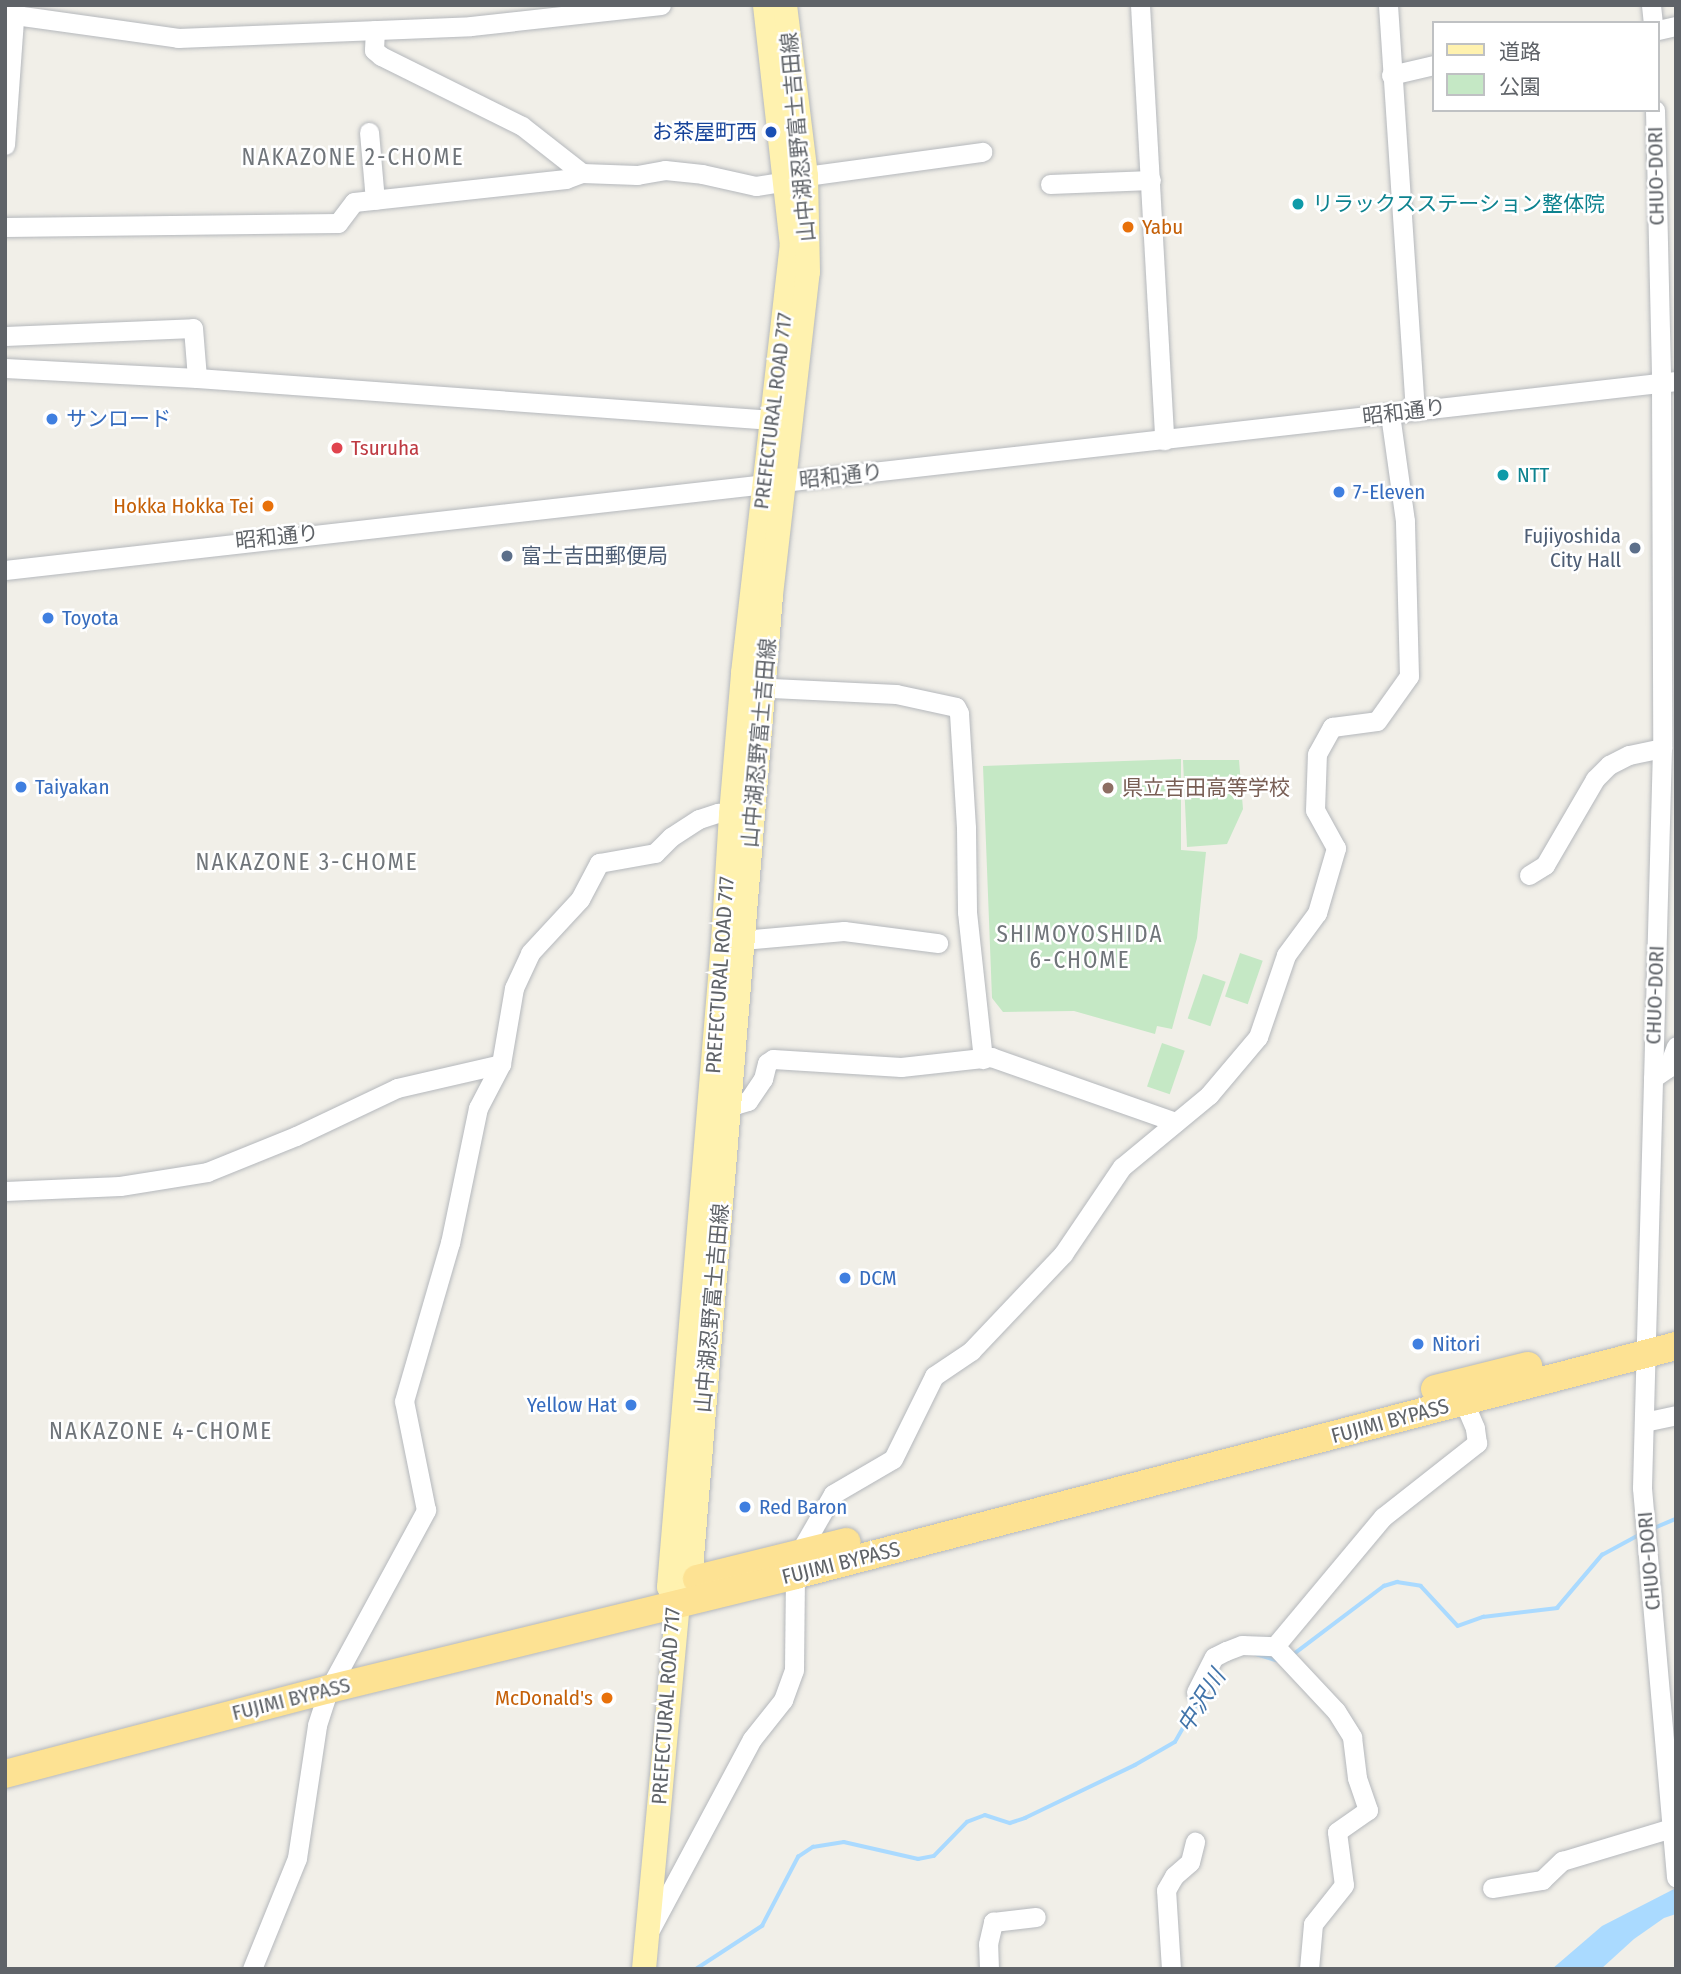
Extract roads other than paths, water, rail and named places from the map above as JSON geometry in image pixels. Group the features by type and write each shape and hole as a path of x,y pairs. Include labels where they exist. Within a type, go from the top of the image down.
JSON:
{"highway":[{"name":"FUJIMI BYPASS","path":"5,1774 334,1680 679,1591 1464,1402 1646,1346 1676,1330"},
{"name":"FUJIMI BYPASS","path":"797,1564 979,1511 1489,1375 1646,1346 1676,1346"},
{"name":"FUJIMI BYPASS","path":"5,1755 334,1680"}],"main road":[{"name":"PREFECTURAL ROAD 717","path":"646,1949 679,1591 753,687 775,483 772,420 792,246 796,179 765,5"},
{"name":"山中湖忍野富士吉田線","path":"775,483 808,272 796,179 785,5"},
{"name":"山中湖忍野富士吉田線","path":"679,1591 728,1107 733,941"}],"street":[{"path":"5,145 15,10 178,38 471,26 661,5"},
{"path":"1140,5 1164,440"},
{"path":"1388,5 1415,411"},
{"path":"375,30 374,50 381,56 522,126 582,173"},
{"path":"1391,75 1432,65"},
{"name":"CHUO-DORI","path":"1655,112 1668,382 1662,748 1642,1488 1673,1783 1671,1828 1676,1876"},
{"path":"369,132 375,200"},
{"path":"5,228 338,223 354,202 566,179 582,173 637,175 665,170 702,174 756,186 982,152"},
{"path":"1050,184 1151,180"},
{"path":"5,336 193,328 197,379"},
{"path":"5,368 772,420"},
{"name":"昭和通り","path":"5,570 1668,382"},
{"path":"646,1949 752,1739 783,1700 794,1670 797,1564 833,1494 892,1459 934,1376 971,1351 1063,1254 1122,1167 1209,1095 1258,1037 1286,955 1317,913 1336,848 1315,810 1317,754 1332,727 1377,721 1409,676 1405,521 1390,414"},
{"path":"753,687 896,694 956,707 959,713 966,828 967,912 983,1059"},
{"path":"1529,875 1545,865 1595,779 1609,765 1629,755 1662,748"},
{"path":"251,1969 297,1858 317,1725 334,1680 426,1510 404,1401 450,1243 478,1108 501,1064 514,988 530,953 580,899 599,863 654,853 671,837 699,820 718,813 742,816"},
{"path":"733,941 844,931 938,943"},
{"path":"1653,1078 1668,1068 1676,1046"},
{"path":"728,1107 748,1101 763,1079 767,1063 774,1059 901,1067 990,1058 1176,1122"},
{"path":"5,1191 120,1186 207,1172 296,1136 397,1088 501,1064"},
{"path":"1275,1646 1383,1517 1477,1443 1475,1428 1464,1402"},
{"path":"1644,1422 1676,1415"},
{"path":"1196,1692 1214,1657 1242,1645 1275,1646 1336,1711 1352,1738 1357,1778 1368,1810 1338,1832 1343,1885 1313,1924 1308,1969"},
{"path":"1492,1888 1542,1880 1562,1861 1671,1828"},
{"path":"1171,1969 1166,1890 1174,1876 1190,1862 1195,1842"},
{"path":"989,1969 988,1944 993,1922 1036,1917"}],"water":[{"path":"1676,1888 1676,1914 1664,1918 1634,1939 1601,1969 1552,1969 1602,1926"}],"waterway":[{"name":"中沢川","path":"1652,1529 1676,1519"},
{"name":"中沢川","path":"1294,1654 1384,1586 1397,1582 1421,1586 1458,1626 1483,1617 1557,1608 1602,1555 1639,1535"},
{"name":"中沢川","path":"1256,1654 1279,1661"},
{"name":"中沢川","path":"696,1969 762,1926 798,1857 813,1847 844,1842 918,1859 934,1856 967,1822 985,1815 1010,1823 1025,1818 1135,1765 1175,1742 1199,1700"}],"place":[{"name":"お茶屋町西","path":"771,132"},
{"name":"リラックスステーション整体院","path":"1298,204"},
{"name":"Yabu","path":"1128,227"},
{"name":"サンロード","path":"52,419"},
{"name":"Tsuruha","path":"337,448"},
{"name":"NTT","path":"1503,475"},
{"name":"7-Eleven","path":"1339,492"},
{"name":"Hokka Hokka Tei","path":"268,506"},
{"name":"Fujiyoshida City Hall","path":"1635,548"},
{"name":"富士吉田郵便局","path":"507,556"},
{"name":"Toyota","path":"48,618"},
{"name":"Taiyakan","path":"21,787"},
{"name":"県立吉田高等学校","path":"1108,788"},
{"name":"DCM","path":"845,1278"},
{"name":"Nitori","path":"1418,1344"},
{"name":"Yellow Hat","path":"631,1405"},
{"name":"Red Baron","path":"745,1507"},
{"name":"McDonald's","path":"607,1698"}],"district":[{"name":"NAKAZONE 2-CHOME","path":"353,157"},
{"name":"NAKAZONE 3-CHOME","path":"307,862"},
{"name":"SHIMOYOSHIDA 6-CHOME","path":"1080,947"},
{"name":"NAKAZONE 4-CHOME","path":"161,1431"}]}
